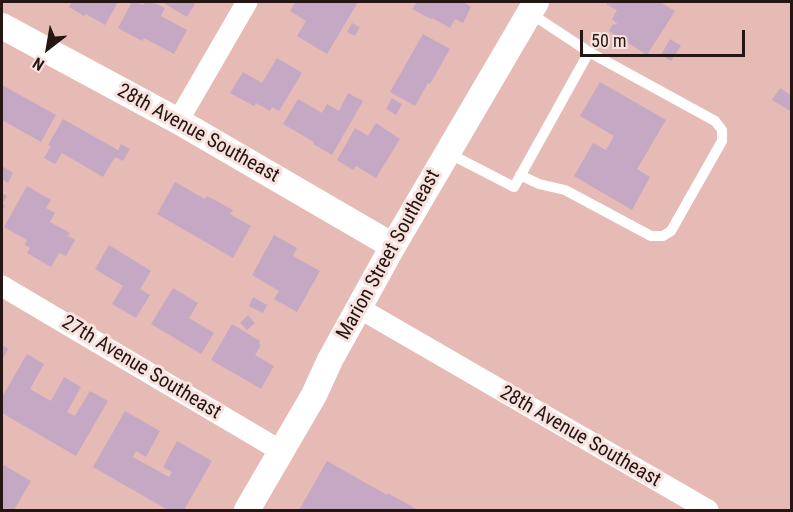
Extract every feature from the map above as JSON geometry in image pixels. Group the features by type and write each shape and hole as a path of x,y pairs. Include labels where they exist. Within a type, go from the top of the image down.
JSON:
{"street":[{"path":"177,121 247,2"},
{"name":"Marion Street Southeast","path":"247,510 314,395 330,360 393,246 533,7"},
{"name":"28th Avenue Southeast","path":"2,26 177,121 393,246"},
{"name":"27th Avenue Southeast","path":"2,286 280,451"},
{"name":"28th Avenue Southeast","path":"359,308 708,510"}],"lane":[{"path":"520,175 539,184 565,189 651,236 663,236 671,231 722,141 722,130 715,121 590,52 533,7"},
{"path":"447,153 514,187 590,52"}],"building":[{"path":"72,2 118,2 105,25 69,7"},
{"path":"132,2 143,5 145,2 152,2 165,8 161,16 187,30 174,54 144,38 142,41 118,28"},
{"path":"162,2 196,2 187,17"},
{"path":"295,2 358,2 327,54 297,36 306,21 290,11"},
{"path":"417,2 465,2 471,7 463,23 455,19 450,28 412,9"},
{"path":"608,2 660,2 675,11 647,55 609,31 613,24 617,23 612,19 617,10 606,4"},
{"path":"352,23 360,27 355,36 347,32"},
{"path":"423,34 450,49 415,106 390,92"},
{"path":"670,39 681,46 671,61 661,55"},
{"path":"277,58 302,73 279,111 272,107 270,111 256,103 254,106 230,93 243,72 262,83"},
{"path":"600,82 666,120 637,169 650,177 632,210 574,176 593,143 606,150 614,136 580,116"},
{"path":"2,85 56,115 41,142 2,120"},
{"path":"780,88 792,96 792,112 772,100"},
{"path":"348,93 363,101 332,155 283,124 298,99 322,113 327,104 339,111"},
{"path":"392,98 402,104 396,115 386,109"},
{"path":"63,119 118,150 121,144 130,149 123,161 115,157 103,177 62,153 55,164 44,158 51,146 48,145"},
{"path":"376,123 400,139 376,178 356,166 353,170 337,160 355,128 368,136"},
{"path":"2,166 13,173 8,183 2,179"},
{"path":"175,182 205,199 207,196 233,210 230,214 251,226 233,258 157,214"},
{"path":"27,186 51,200 46,208 55,213 50,222 70,233 68,236 75,240 66,256 59,253 51,267 27,253 30,248 25,245 27,240 4,227"},
{"path":"2,193 7,196 2,204"},
{"path":"274,235 297,248 293,256 320,271 297,312 274,299 279,291 252,275"},
{"path":"109,245 151,271 140,289 150,295 136,318 112,304 123,286 95,269"},
{"path":"173,288 198,303 189,318 214,333 201,354 151,324"},
{"path":"253,297 267,305 263,313 249,306"},
{"path":"248,315 255,323 247,330 240,323"},
{"path":"232,324 260,341 261,345 255,355 274,366 261,389 211,360"},
{"path":"2,345 8,349 2,360"},
{"path":"27,354 44,364 30,389 51,401 64,377 81,387 67,412 75,416 90,391 108,401 76,456 2,413 2,397"},
{"path":"125,411 160,431 146,457 136,451 133,457 169,477 172,472 163,467 177,441 212,461 184,510 168,510 93,467"},
{"path":"327,461 387,495 388,493 418,510 299,510"},
{"path":"2,464 31,481 14,510 2,510"}]}
